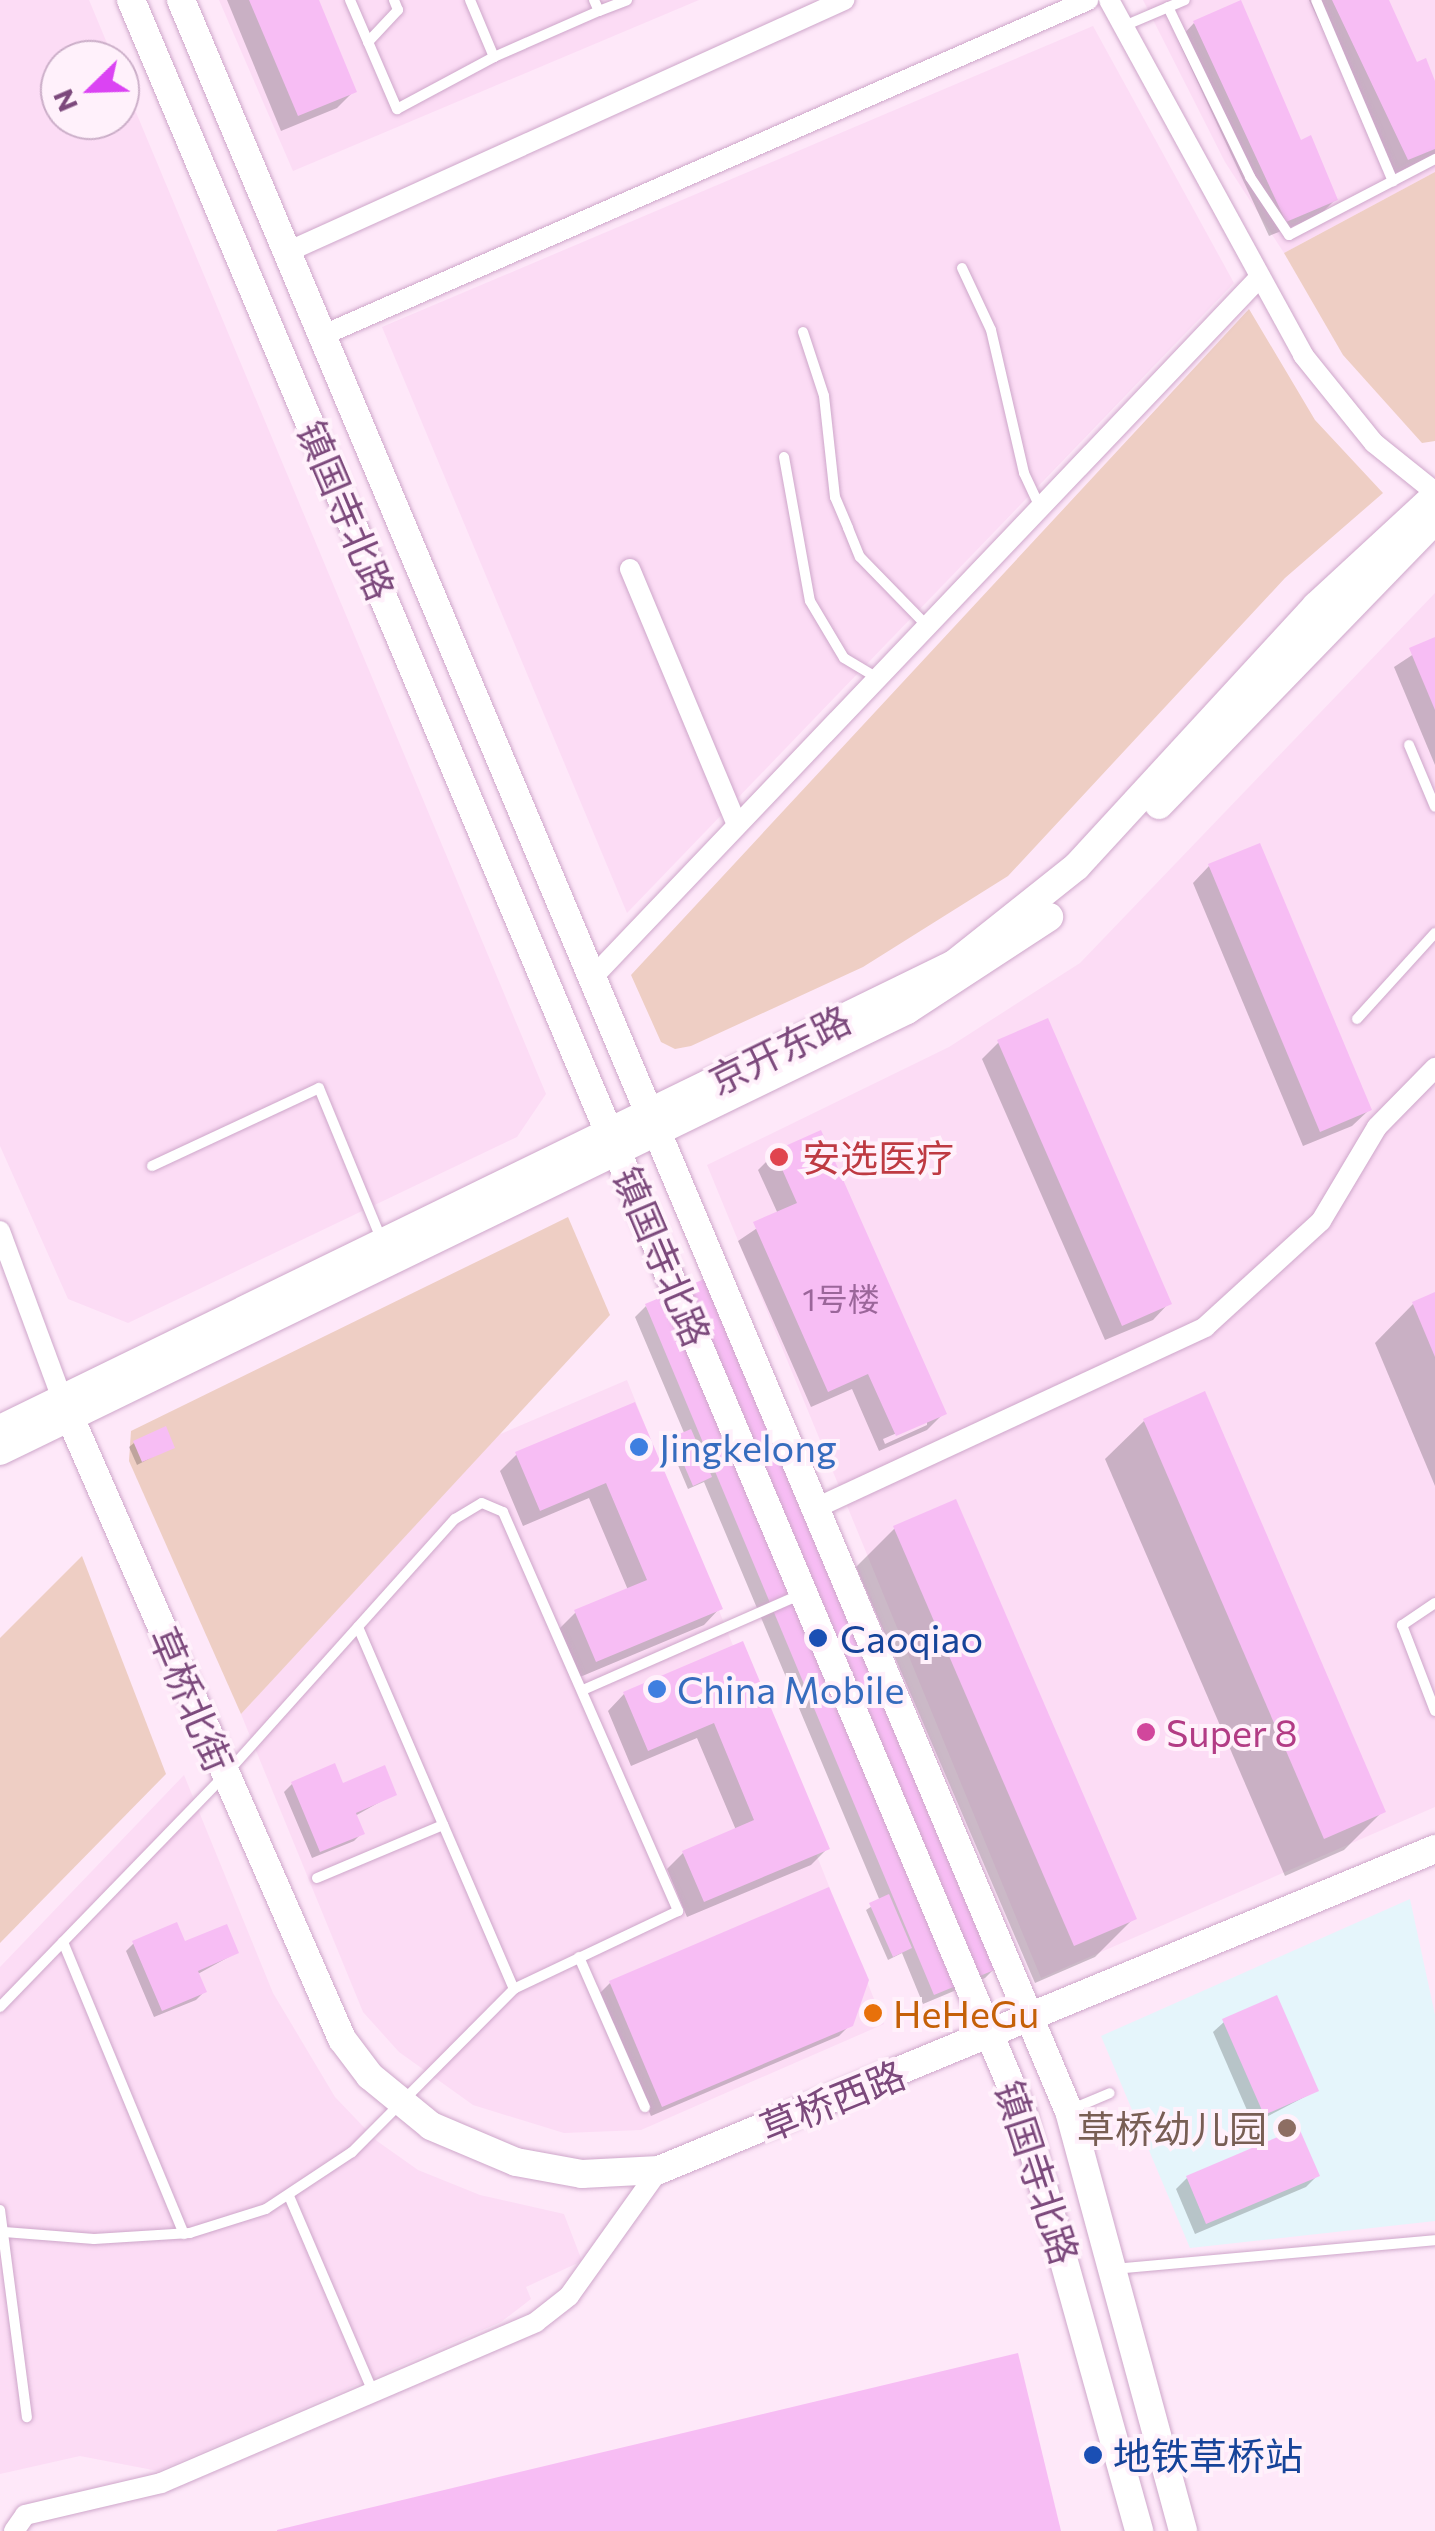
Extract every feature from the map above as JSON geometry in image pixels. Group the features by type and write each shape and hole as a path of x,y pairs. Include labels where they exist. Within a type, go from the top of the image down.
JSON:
{"street":[{"name":"镇国寺北路","path":"131,0 991,2037 1044,2170 1140,2531"},
{"name":"镇国寺北路","path":"180,0 590,978 818,1507 1069,2111 1183,2531"},
{"path":"285,253 844,0"},
{"path":"320,337 1088,0"},
{"path":"1109,0 1259,278 1336,402 1435,494"},
{"path":"590,978 1259,278"},
{"name":"京开东路","path":"652,1124 954,964 1036,905 1316,606 1435,494"},
{"name":"京开东路","path":"0,1451 66,1408 386,1251 652,1124 907,1010 1019,942 1084,884 1435,520"},
{"path":"630,569 737,825"},
{"path":"818,1507 1205,1327 1321,1221 1377,1127 1435,1068"},
{"path":"0,1231 66,1408"},
{"name":"京开东路","path":"0,1429 66,1408"},
{"name":"草桥北街","path":"66,1408 322,1999"},
{"name":"草桥西路","path":"322,1999 342,2038 400,2103 432,2126 516,2162 582,2174 659,2170 991,2037 1435,1849"},
{"path":"14,2531 26,2515 160,2482 536,2322 569,2296 659,2170"}],"lane":[{"path":"350,0 398,109 597,6 627,0"},
{"path":"368,42 398,10 394,0"},
{"path":"470,0 494,58"},
{"path":"1123,26 1186,0"},
{"path":"1316,0 1393,181"},
{"path":"1168,7 1250,177 1290,235 1435,158"},
{"path":"962,268 992,330 1024,473 1040,506"},
{"path":"803,332 824,396 832,482 860,557 927,626"},
{"path":"784,457 810,601 844,658 877,678"},
{"path":"1409,745 1435,807"},
{"path":"1357,1020 1435,933"},
{"path":"152,1166 319,1088 386,1251"},
{"path":"0,2008 225,1776 455,1519 470,1506 492,1506 502,1512 678,1911 514,1990 352,2152 290,2196 227,2224 184,2234 94,2239 4,2232"},
{"path":"583,1690 805,1592"},
{"path":"1435,1603 1402,1625 1435,1711"},
{"path":"358,1627 514,1990"},
{"path":"317,1878 443,1825"},
{"path":"63,1942 184,2234"},
{"path":"579,1957 646,2107"},
{"path":"1069,2111 1110,2093"},
{"path":"290,2196 374,2393"},
{"path":"0,2210 27,2418"},
{"path":"1112,2269 1435,2240"}],"shaded area":[{"path":"0,0 89,0 106,40 40,40 40,140 140,140 140,122 546,1094 517,1137 128,1323 68,1299 0,1146"},
{"path":"219,0 699,0 293,171"},
{"path":"1143,0 1435,0 1435,172 1284,253 1225,162"},
{"path":"1093,26 1234,283 627,913 382,327"},
{"path":"1435,172 1435,441 1422,443 1343,355 1284,253"},
{"path":"1249,309 1315,420 1383,493 1285,578 1008,876 863,967 691,1046 675,1049 661,1042 631,975"},
{"path":"1435,593 1435,1807 1041,1978 707,1165 949,1047 1080,963"},
{"path":"568,1217 610,1315 241,1714 129,1461 131,1431"},
{"path":"627,1380 884,2024 641,2130 564,2133 473,2105 399,2052 363,2012 241,1714 491,1438"},
{"path":"82,1556 166,1774 0,1943 0,1638"},
{"path":"184,1775 273,1993 335,2097 377,2141 418,2170 480,2195 564,2214 582,2261 526,2287 531,2299 501,2322 158,2471 80,2456 0,2474 0,1967"},
{"name":"草桥幼儿园","path":"1410,1899 1435,2015 1435,2221 1190,2248 1101,2036"}],"building":[{"path":"249,0 319,0 357,92 298,116"},
{"path":"1241,0 1301,140 1311,135 1338,200 1286,222 1193,21"},
{"path":"1332,0 1389,0 1417,62 1426,58 1435,81 1435,149 1408,160"},
{"path":"1435,637 1435,710 1409,648"},
{"path":"1260,843 1372,1110 1320,1132 1208,864"},
{"path":"1048,1018 1172,1304 1122,1326 997,1040"},
{"path":"821,1130 947,1414 896,1436 868,1374 828,1392 753,1222 797,1203 774,1151"},
{"name":"Caoqiao","path":"709,1277 999,1968 934,1995 645,1304"},
{"path":"1435,1292 1435,1357 1412,1302"},
{"path":"1205,1391 1386,1812 1324,1839 1143,1419"},
{"path":"635,1402 723,1609 596,1662 574,1610 647,1580 606,1483 540,1511 515,1452"},
{"path":"166,1426 175,1448 142,1462 133,1441"},
{"path":"691,1429 712,1477 693,1486 672,1437"},
{"path":"956,1499 1137,1919 1074,1946 893,1526"},
{"path":"743,1641 830,1849 704,1902 682,1851 754,1820 714,1723 648,1751 623,1692"},
{"path":"335,1763 343,1783 385,1765 397,1795 356,1813 365,1834 320,1852 291,1782"},
{"path":"829,1887 869,1980 853,2026 662,2107 609,1981"},
{"path":"889,1894 912,1948 893,1957 869,1903"},
{"path":"177,1922 185,1941 227,1924 239,1953 198,1971 207,1992 162,2011 132,1941"},
{"path":"1277,1995 1319,2091 1264,2115 1222,2019"},
{"path":"1299,2128 1320,2176 1206,2224 1186,2176"},
{"path":"1018,2353 1061,2531 277,2531 277,2530"}],"place":[{"name":"安选医疗","path":"779,1157"},
{"name":"Jingkelong","path":"639,1447"},
{"name":"Caoqiao","path":"818,1638"},
{"name":"China Mobile","path":"657,1689"},
{"name":"Super 8","path":"1146,1732"},
{"name":"HeHeGu","path":"873,2013"},
{"name":"草桥幼儿园","path":"1287,2128"},
{"name":"地铁草桥站","path":"1093,2455"}]}
